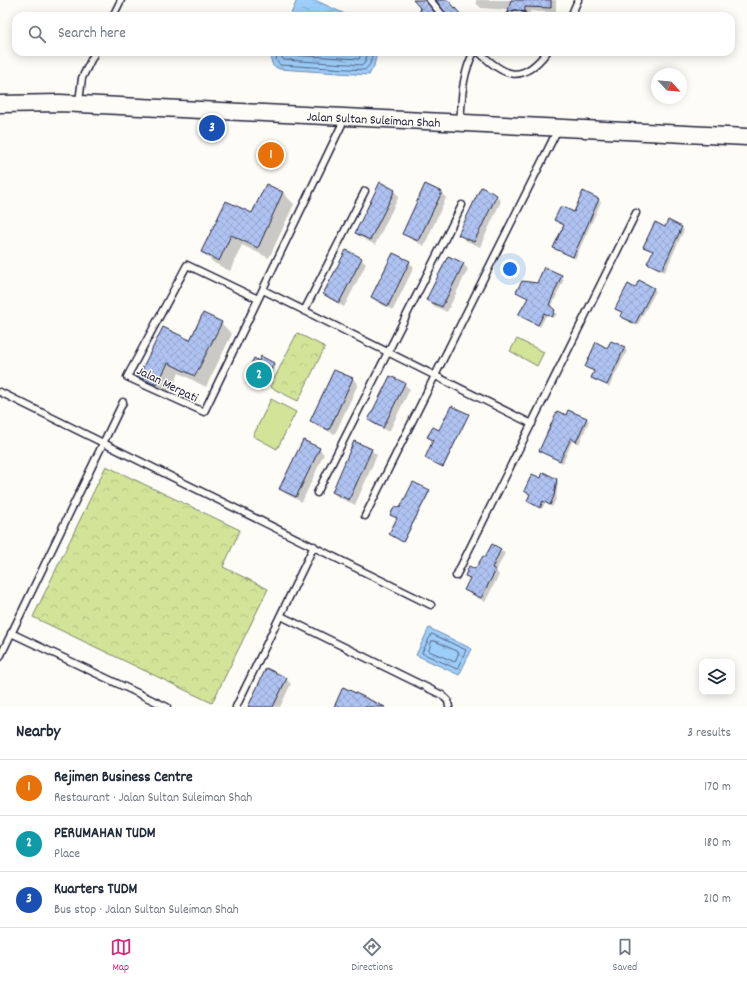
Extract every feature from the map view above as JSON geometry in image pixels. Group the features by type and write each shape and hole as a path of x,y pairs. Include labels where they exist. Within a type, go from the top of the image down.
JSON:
{"street":[{"name":"Jalan Sultan Suleiman Shah","path":"0,104 79,104 747,137"}],"lane":[{"path":"115,12 121,0"},
{"path":"430,0 440,12"},
{"path":"573,12 578,0"},
{"path":"79,104 82,78 93,56"},
{"path":"460,123 464,75 472,56"},
{"path":"484,56 502,71 514,74 526,72 543,56"},
{"name":"Jalan Merpati","path":"258,299 187,265 127,377 204,412 346,117"},
{"path":"365,516 558,127"},
{"path":"304,311 365,191"},
{"path":"317,493 462,205"},
{"path":"456,576 636,213"},
{"path":"262,290 532,424"},
{"path":"0,392 104,442 431,605"},
{"path":"0,657 123,402"},
{"path":"236,707 314,546"},
{"path":"280,616 442,695 448,701 449,707"},
{"path":"11,633 167,707"}],"green space":[{"path":"297,333 325,347 298,401 270,387"},
{"path":"517,339 544,352 537,366 510,351"},
{"path":"271,399 296,412 277,449 253,436"},
{"path":"106,466 240,530 223,567 268,589 212,703 33,617"}],"water":[{"path":"297,0 315,0 340,12 292,12"},
{"path":"273,56 376,56 374,66 369,75 279,69 273,66 271,60"},
{"path":"429,628 472,649 459,675 416,655"}],"building":[{"path":"413,0 426,0 434,12 419,12 421,9"},
{"path":"436,0 448,0 458,12 444,12"},
{"path":"511,0 551,0 551,8 525,7 525,12 516,10 508,12"},
{"path":"380,182 395,190 370,240 355,233"},
{"path":"266,184 283,192 258,248 231,235 219,261 201,252 226,201 252,213"},
{"path":"425,184 442,192 418,241 402,234"},
{"path":"481,187 497,195 474,242 458,235"},
{"path":"583,191 599,199 573,257 553,248 564,225 554,220 561,206 574,212"},
{"path":"668,220 682,227 662,270 647,263 653,251 643,247 655,222 665,227"},
{"path":"346,250 362,258 339,303 323,294"},
{"path":"393,253 410,261 388,306 371,297"},
{"path":"448,256 464,263 442,307 426,300"},
{"path":"544,267 562,275 549,305 555,310 552,317 544,313 538,325 518,315 528,298 516,292 522,281 537,283"},
{"path":"639,280 654,288 635,324 620,316 622,312 615,309 628,284 635,288"},
{"path":"203,313 222,322 195,376 168,363 157,385 138,377 163,327 190,340"},
{"path":"611,341 625,347 607,385 591,378 594,371 585,367 596,342 607,348"},
{"path":"261,356 274,363 260,390 246,383 254,368 250,366 254,358 259,361"},
{"path":"334,370 353,378 329,430 310,421"},
{"path":"390,376 405,383 383,428 368,420"},
{"path":"451,406 469,414 443,467 425,458 433,440 427,437 433,427 439,430"},
{"path":"568,410 587,418 576,442 571,438 560,461 539,451 557,411 566,415"},
{"path":"303,440 320,448 296,497 279,489"},
{"path":"354,441 372,449 349,500 332,492"},
{"path":"543,472 557,479 554,496 550,505 543,501 540,508 527,501 530,494 524,491 532,474 541,478"},
{"path":"413,482 430,490 403,542 389,534 397,518 390,515 395,506 400,508"},
{"path":"492,544 501,549 492,568 496,570 481,598 464,590 470,578 465,576 469,566 475,569 483,556 485,557"},
{"path":"266,668 287,678 273,707 248,707"},
{"path":"343,687 385,707 334,707"}],"place":[{"name":"Kuarters TUDM","path":"212,128"},
{"name":"Rejimen Business Centre","path":"271,155"},
{"name":"PERUMAHAN TUDM","path":"259,375"}]}
